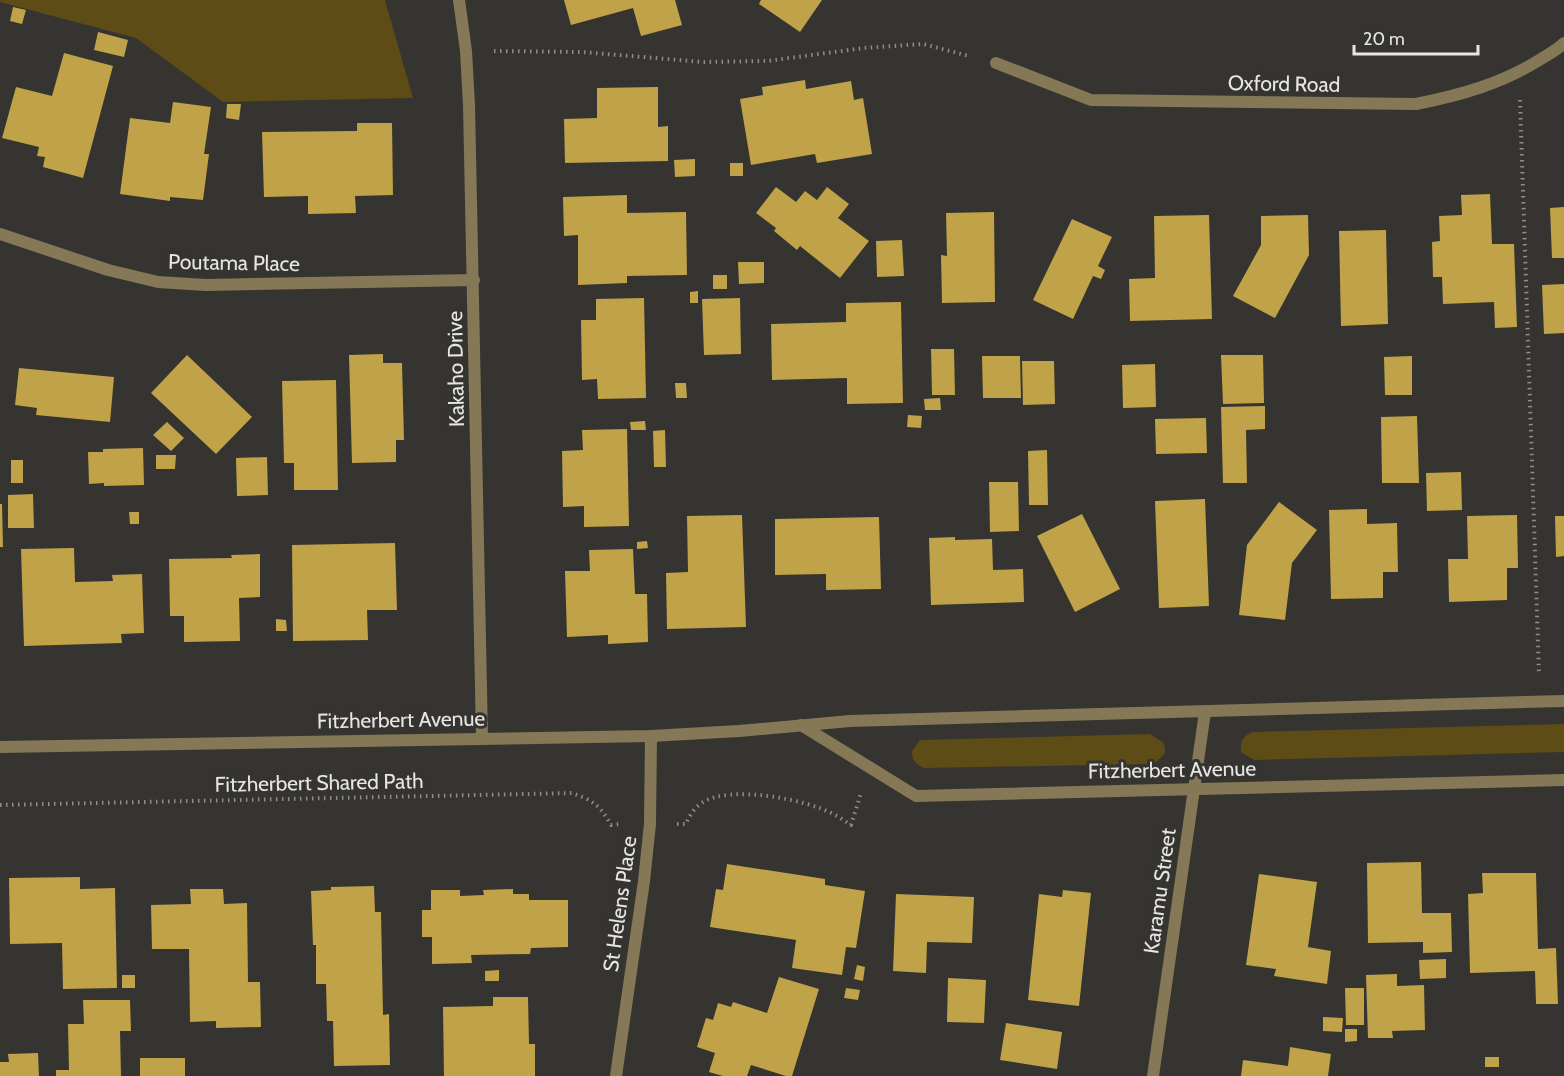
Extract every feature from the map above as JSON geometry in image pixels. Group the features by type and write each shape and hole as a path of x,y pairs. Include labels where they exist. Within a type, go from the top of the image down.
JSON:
{"street":[{"name":"Kakaho Drive","path":"459,0 466,51 474,280 482,737"},
{"name":"Oxford Road","path":"996,63 1091,100 1416,104 1460,95 1493,84 1519,73 1564,43"},
{"name":"Poutama Place","path":"0,234 108,270 158,282 206,285 474,280"},
{"name":"Fitzherbert Avenue","path":"0,747 482,737 651,736 873,720 1564,701"},
{"name":"Karamu Street","path":"1153,1076 1205,712"},
{"name":"Fitzherbert Avenue","path":"801,725 916,796 1564,780"},
{"name":"St Helens Place","path":"616,1076 650,824 651,736"}],"path":[{"path":"466,51 582,52 703,62 767,62 864,48 923,44 996,63"},
{"path":"1519,73 1540,702"},
{"name":"Fitzherbert Shared Path","path":"0,805 572,793 591,800 606,815 610,825 624,824"},
{"path":"674,824 686,824 690,814 703,802 724,795 756,794 792,800 834,814 851,825 858,802"}],"shaded area":[{"path":"0,0 385,0 413,98 223,102 136,38 0,2"},
{"path":"1564,724 1564,752 1254,760 1241,752 1242,740 1252,732"},
{"path":"1150,734 1164,743 1165,753 1154,764 924,768 918,765 912,754 920,740"}],"building":[{"path":"564,0 675,0 682,25 641,36 633,8 571,25"},
{"path":"761,0 822,0 800,32 759,4"},
{"path":"13,7 26,10 22,24 10,21"},
{"path":"98,32 128,40 124,57 94,50"},
{"path":"64,53 113,66 83,178 43,167 45,157 37,156 39,147 2,138 16,87 52,96"},
{"path":"805,80 806,89 851,81 854,100 863,98 872,154 817,163 815,154 751,165 740,99 763,95 762,87"},
{"path":"658,87 658,127 668,126 668,161 565,163 564,119 597,118 597,88"},
{"path":"173,102 211,107 204,154 209,154 203,200 170,197 170,201 120,194 130,118 170,123"},
{"path":"227,104 241,104 239,120 226,118"},
{"path":"357,123 392,123 393,195 355,196 356,213 308,214 308,196 264,197 262,132 357,131"},
{"path":"695,159 695,176 675,177 674,160"},
{"path":"730,163 743,163 743,176 730,176"},
{"path":"776,187 796,202 805,191 817,200 827,187 849,204 838,218 869,241 840,278 800,246 797,250 774,231 776,228 756,213"},
{"path":"1490,194 1492,244 1514,244 1517,327 1495,328 1494,302 1443,304 1442,277 1433,277 1432,242 1440,241 1439,216 1462,215 1461,195"},
{"path":"627,195 627,213 686,212 687,275 627,276 627,283 578,285 578,235 564,236 563,197"},
{"path":"1564,207 1564,258 1552,258 1550,208"},
{"path":"994,212 995,302 942,303 941,255 947,256 946,213"},
{"path":"1209,215 1212,319 1130,321 1129,279 1155,278 1154,216"},
{"path":"1308,215 1309,255 1275,318 1233,296 1261,245 1261,216"},
{"path":"1072,219 1112,237 1098,266 1105,270 1101,279 1093,276 1073,319 1033,300"},
{"path":"1386,230 1388,324 1341,326 1339,231"},
{"path":"902,240 904,276 877,277 876,241"},
{"path":"738,262 764,262 764,283 739,284"},
{"path":"713,275 727,275 727,289 713,289"},
{"path":"1564,284 1564,333 1544,334 1542,285"},
{"path":"698,291 698,303 690,303 690,292"},
{"path":"644,298 646,398 598,399 597,379 582,380 581,320 596,320 596,299"},
{"path":"740,298 741,354 704,355 702,299"},
{"path":"901,302 903,403 847,404 847,378 772,380 771,324 846,322 846,303"},
{"path":"931,349 954,349 955,395 932,395"},
{"path":"383,354 383,363 402,363 404,440 396,440 396,462 352,463 349,355"},
{"path":"187,355 252,417 216,454 151,393"},
{"path":"1221,355 1263,355 1264,403 1223,404"},
{"path":"982,356 1020,356 1021,398 983,398"},
{"path":"1412,356 1412,395 1385,395 1384,357"},
{"path":"1022,361 1054,361 1055,404 1023,405"},
{"path":"1155,364 1156,407 1123,408 1122,365"},
{"path":"19,368 114,377 110,422 36,415 37,408 15,405"},
{"path":"336,380 338,490 294,490 294,463 284,463 282,381"},
{"path":"675,383 686,383 687,398 676,398"},
{"path":"940,398 941,410 925,410 924,399"},
{"path":"1265,406 1265,429 1246,430 1247,483 1223,483 1221,407"},
{"path":"908,415 922,416 921,428 907,427"},
{"path":"1417,416 1419,483 1382,483 1381,417"},
{"path":"1206,418 1207,453 1156,454 1155,419"},
{"path":"645,421 646,430 631,430 630,422"},
{"path":"167,422 184,438 171,451 153,435"},
{"path":"627,429 629,526 584,527 584,506 563,507 562,451 583,450 582,430"},
{"path":"665,430 666,467 654,467 653,431"},
{"path":"143,448 144,485 89,484 88,452 103,452 103,449"},
{"path":"1047,450 1048,505 1029,505 1028,451"},
{"path":"156,455 176,455 175,469 156,469"},
{"path":"267,457 268,495 237,496 236,458"},
{"path":"11,460 23,460 23,483 11,483"},
{"path":"1461,472 1462,510 1427,511 1426,473"},
{"path":"989,482 1018,482 1019,531 990,532"},
{"path":"33,494 34,528 8,528 8,495"},
{"path":"1205,499 1209,606 1159,608 1155,501"},
{"path":"1279,502 1317,530 1292,563 1285,620 1239,615 1247,545"},
{"path":"0,504 2,504 3,547 0,547"},
{"path":"1367,509 1367,524 1397,523 1398,572 1383,572 1383,598 1331,599 1329,510"},
{"path":"129,512 139,512 139,524 130,524"},
{"path":"1082,514 1120,589 1075,612 1037,536"},
{"path":"742,515 746,627 667,629 666,573 688,572 687,516"},
{"path":"1517,515 1518,568 1507,568 1507,600 1449,602 1448,559 1468,559 1467,516"},
{"path":"1555,516 1564,516 1564,556 1556,557"},
{"path":"879,517 881,589 826,590 826,574 775,575 775,519"},
{"path":"955,537 955,540 992,539 993,570 1023,569 1024,602 931,605 929,538"},
{"path":"647,541 648,548 637,549 637,542"},
{"path":"395,543 397,610 367,610 368,640 293,641 292,545"},
{"path":"74,548 75,582 113,581 112,575 142,574 144,633 121,634 122,643 24,646 21,549"},
{"path":"633,549 635,594 647,594 648,642 608,644 608,635 567,637 565,571 590,571 589,550"},
{"path":"260,554 260,597 239,598 240,641 184,642 184,616 170,616 169,559 232,558 231,555"},
{"path":"276,619 286,620 287,631 276,631"},
{"path":"1421,862 1422,913 1451,913 1452,952 1423,953 1423,942 1368,943 1367,863"},
{"path":"727,864 825,879 825,885 865,891 856,948 846,947 842,975 792,968 796,940 710,927 716,889 723,890"},
{"path":"1482,873 1536,873 1538,949 1556,948 1558,1004 1536,1004 1535,971 1470,973 1468,894 1483,893"},
{"path":"1259,874 1317,882 1308,947 1331,951 1327,984 1274,976 1276,969 1246,965"},
{"path":"80,877 80,889 115,888 117,988 63,989 62,943 10,944 9,878"},
{"path":"374,886 375,912 381,912 383,1015 389,1014 390,1065 334,1066 333,1021 327,1021 326,984 316,984 316,945 313,945 311,891 331,890 331,887"},
{"path":"190,889 223,889 224,904 247,903 248,982 260,982 261,1027 216,1028 216,1021 190,1022 189,949 152,949 151,905 191,904"},
{"path":"513,889 513,894 529,894 529,900 568,900 568,947 531,948 530,954 471,955 472,963 432,964 432,937 422,937 422,910 431,910 431,890 460,890 460,896 484,895 483,890"},
{"path":"1063,890 1091,893 1079,1006 1028,1000 1039,894 1062,897"},
{"path":"896,894 974,897 972,943 927,942 926,973 893,971"},
{"path":"1446,959 1446,978 1420,979 1419,960"},
{"path":"857,965 865,967 863,981 854,979"},
{"path":"499,970 499,981 485,981 485,971"},
{"path":"1397,974 1397,986 1424,985 1425,1030 1392,1031 1393,1038 1368,1038 1366,975"},
{"path":"122,975 135,975 135,988 122,988"},
{"path":"779,977 819,989 792,1076 751,1065 747,1076 723,1076 709,1072 715,1053 697,1047 706,1018 713,1020 718,1003 731,1007 733,1002 767,1013"},
{"path":"948,978 986,980 984,1023 947,1022"},
{"path":"846,988 860,990 858,1000 844,998"},
{"path":"1345,988 1364,988 1364,1025 1346,1025"},
{"path":"493,997 528,997 529,1044 535,1044 535,1076 444,1076 443,1007 493,1006"},
{"path":"83,1000 130,1000 131,1031 120,1031 121,1076 56,1076 56,1070 69,1070 68,1024 84,1024"},
{"path":"1323,1017 1343,1018 1342,1032 1323,1031"},
{"path":"1006,1023 1062,1032 1057,1069 1000,1060"},
{"path":"1345,1029 1357,1029 1357,1041 1345,1042"},
{"path":"1290,1047 1331,1054 1328,1076 1241,1076 1243,1060 1288,1066"},
{"path":"38,1053 39,1076 0,1076 0,1062 9,1062 8,1054"},
{"path":"1485,1057 1499,1057 1499,1067 1485,1067"},
{"path":"140,1058 185,1058 185,1076 140,1076"}]}
